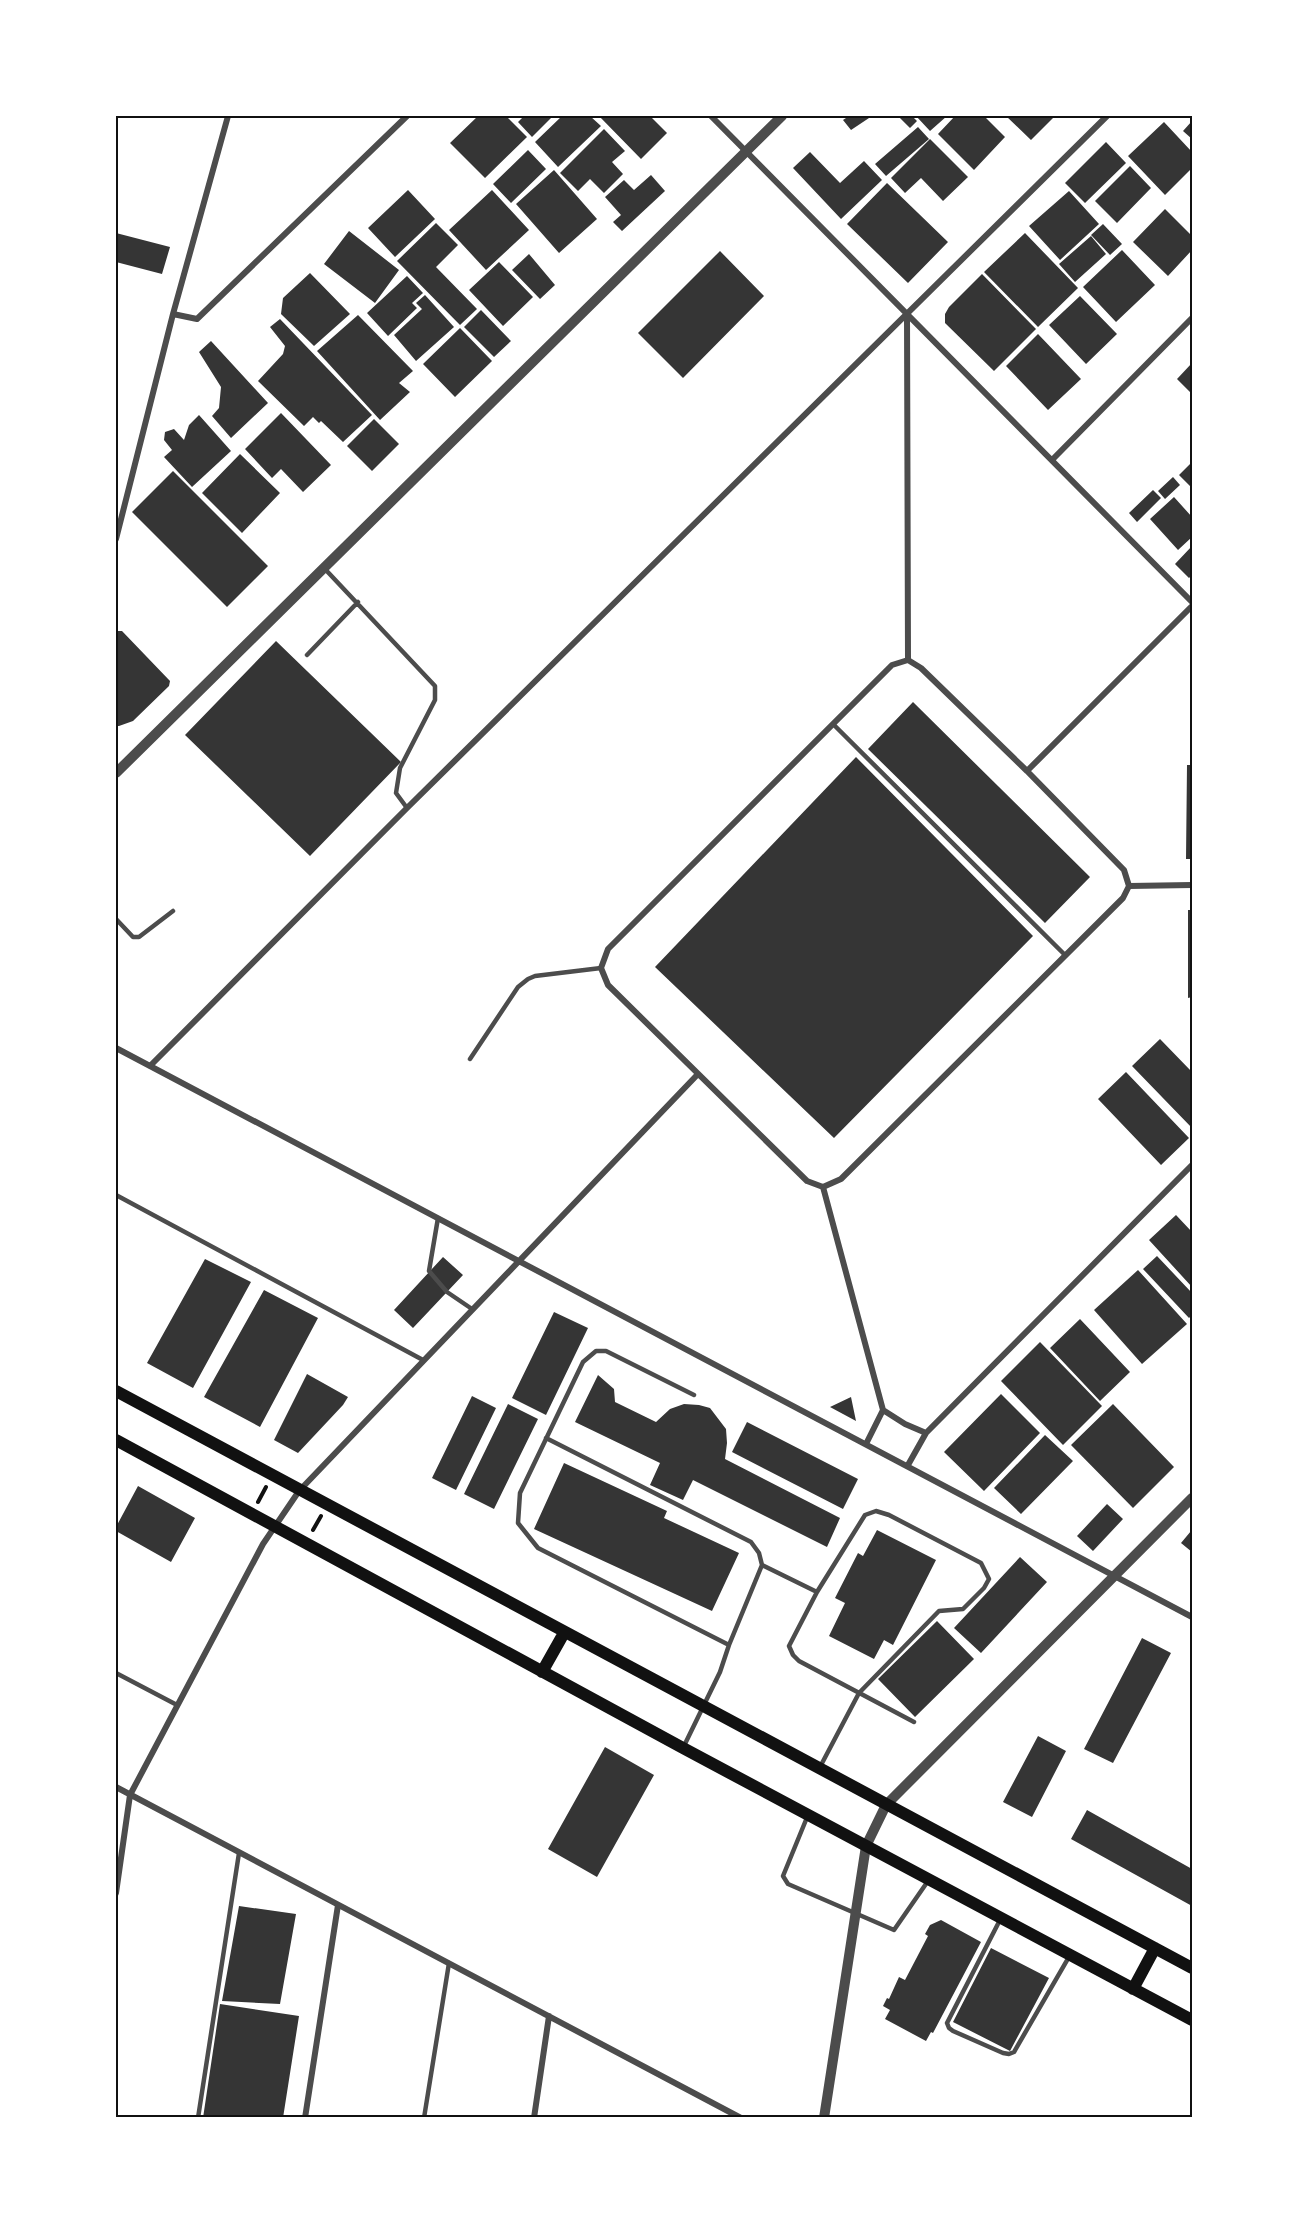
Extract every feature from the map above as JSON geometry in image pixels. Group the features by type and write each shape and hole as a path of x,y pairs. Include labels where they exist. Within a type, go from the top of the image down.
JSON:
{"main road":[{"path":"116,1391 1192,1968"},
{"path":"116,1440 273,1527 1192,2020"},
{"path":"542,1672 564,1633"},
{"path":"1133,1989 1155,1948"}],"street":[{"path":"116,539 173,314 228,116"},
{"path":"173,314 197,319 407,116"},
{"path":"711,116 1192,604 1027,771"},
{"path":"116,772 782,116"},
{"path":"150,1066 407,808 1107,116"},
{"path":"907,314 908,660"},
{"path":"1052,460 1192,318"},
{"path":"908,660 921,668 1027,771 1124,870 1129,886 1122,897 1065,955 841,1179 823,1187 807,1181 698,1074 608,985 601,968 608,949 892,666 908,660"},
{"path":"1129,886 1192,885"},
{"path":"116,1048 1192,1617"},
{"path":"116,1893 130,1795 273,1527 299,1491 698,1074"},
{"path":"908,1465 926,1433 1192,1165"},
{"path":"823,1187 883,1410 866,1444"},
{"path":"883,1410 905,1424 926,1433"},
{"path":"824,2118 866,1846 886,1805 1192,1498"},
{"path":"116,1787 741,2118"},
{"path":"305,2118 338,1905"},
{"path":"534,2118 549,2016"}],"lane":[{"path":"323,568 435,686 435,700 428,718 411,743 400,768 396,793 407,808"},
{"path":"307,655 358,603"},
{"path":"834,725 1065,955"},
{"path":"116,919 133,937 139,937 173,911"},
{"path":"470,1059 518,987 528,979 601,968"},
{"path":"116,1195 423,1360"},
{"path":"438,1218 429,1271 447,1292 472,1309"},
{"path":"693,1395 606,1351 596,1351 583,1362 520,1493 518,1523 538,1548 729,1645"},
{"path":"546,1438 751,1542 759,1553 762,1565 704,1707 683,1748"},
{"path":"819,1769 860,1693 939,1611 963,1609 984,1588 989,1579 981,1563 889,1515 876,1511 865,1515 817,1592 789,1646 799,1661 860,1693 914,1722"},
{"path":"762,1565 817,1592"},
{"path":"116,1673 177,1705"},
{"path":"808,1815 783,1876 788,1884 894,1929 929,1879"},
{"path":"198,2118 239,1853"},
{"path":"1001,1918 947,2023 953,2031 1003,2053 1014,2052 1070,1955"},
{"path":"424,2118 449,1963"}],"path":[{"path":"250,1514 273,1476"},
{"path":"305,1544 327,1506"}],"building":[{"path":"478,116 506,116 527,137 485,178 450,143"},
{"path":"524,116 553,116 532,137 518,122"},
{"path":"562,116 590,116 601,126 558,167 535,142"},
{"path":"599,116 650,116 667,133 641,159"},
{"path":"849,116 869,118 851,130 843,120"},
{"path":"898,116 912,116 917,121 910,128"},
{"path":"916,116 947,116 930,131"},
{"path":"955,116 984,116 1005,137 974,170 938,134"},
{"path":"1006,116 1055,116 1031,140"},
{"path":"1192,121 1192,139 1183,131"},
{"path":"1164,122 1192,152 1192,168 1165,195 1128,156"},
{"path":"918,127 929,139 886,176 875,164"},
{"path":"604,129 625,151 612,162 623,174 604,193 590,179 578,191 560,173"},
{"path":"930,139 968,177 943,201 921,178 905,193 891,178"},
{"path":"1106,142 1126,163 1085,203 1065,183"},
{"path":"528,150 546,169 511,203 493,184"},
{"path":"810,152 840,183 864,161 882,180 841,219 793,168"},
{"path":"1130,166 1151,188 1117,223 1095,201"},
{"path":"554,170 597,219 559,253 516,204"},
{"path":"651,175 665,191 622,231 613,222 621,215 605,197 624,180 634,190"},
{"path":"887,183 948,242 908,283 847,224"},
{"path":"408,190 435,219 395,257 368,228"},
{"path":"492,190 529,230 486,270 449,230"},
{"path":"1069,191 1099,224 1060,260 1029,226"},
{"path":"1165,209 1192,236 1192,250 1168,276 1133,242"},
{"path":"436,223 458,245 436,267 477,309 460,325 397,261"},
{"path":"1103,224 1122,244 1110,255 1091,235"},
{"path":"349,231 399,270 375,303 324,264"},
{"path":"116,233 170,247 162,274 116,262"},
{"path":"1025,233 1078,288 1038,327 984,272"},
{"path":"1091,236 1106,254 1075,282 1059,264"},
{"path":"1122,250 1155,285 1116,322 1083,287"},
{"path":"720,251 764,296 683,378 638,333"},
{"path":"529,254 555,285 540,299 512,270"},
{"path":"499,262 533,297 503,326 469,290"},
{"path":"310,273 350,314 314,346 281,314 283,298"},
{"path":"982,274 1036,329 994,371 945,323 945,314 949,307"},
{"path":"407,276 423,293 412,303 417,308 388,336 367,313"},
{"path":"425,295 454,327 416,361 394,335 422,309 416,303"},
{"path":"1080,296 1117,334 1086,364 1049,325"},
{"path":"481,310 511,341 494,357 464,327"},
{"path":"358,315 413,371 399,383 410,392 380,420 317,351"},
{"path":"280,319 372,415 343,442 321,421 319,423 313,417 304,426 258,381 283,354 285,346 270,327"},
{"path":"460,328 492,361 455,397 423,364"},
{"path":"1038,334 1081,379 1048,410 1006,366"},
{"path":"211,341 268,403 231,438 212,416 219,408 221,387 199,352"},
{"path":"1192,363 1192,394 1177,379"},
{"path":"281,413 331,465 303,492 281,469 272,478 245,449"},
{"path":"199,415 231,451 192,487 164,457 172,450 164,440 165,432 174,429 184,440 189,425"},
{"path":"374,419 399,444 372,471 347,446"},
{"path":"240,454 280,493 242,533 202,493"},
{"path":"1192,462 1192,488 1179,475"},
{"path":"173,471 268,566 227,607 132,512"},
{"path":"1173,477 1180,485 1165,499 1158,491"},
{"path":"1153,490 1161,498 1137,522 1129,513"},
{"path":"1174,497 1192,517 1192,537 1178,550 1150,519"},
{"path":"1192,546 1192,575 1189,578 1175,564"},
{"path":"122,631 170,681 169,686 133,721 116,726 116,634"},
{"path":"276,641 401,762 310,856 185,735"},
{"path":"913,702 1090,877 1045,923 868,749"},
{"path":"856,757 1033,936 834,1138 655,967"},
{"path":"1187,765 1192,765 1192,859 1186,859"},
{"path":"1188,910 1192,910 1192,997 1188,998"},
{"path":"1160,1039 1192,1072 1192,1128 1132,1066"},
{"path":"1126,1072 1189,1138 1161,1165 1098,1099"},
{"path":"1176,1215 1192,1232 1192,1287 1149,1240"},
{"path":"1157,1256 1192,1293 1192,1315 1189,1318 1143,1269"},
{"path":"443,1257 463,1275 413,1328 394,1310"},
{"path":"205,1259 251,1282 193,1388 147,1363"},
{"path":"1138,1270 1187,1324 1142,1364 1094,1310"},
{"path":"264,1290 318,1318 260,1427 204,1397"},
{"path":"554,1312 588,1328 546,1415 512,1398"},
{"path":"1080,1319 1130,1372 1100,1401 1050,1348"},
{"path":"1040,1342 1102,1406 1063,1445 1001,1381"},
{"path":"307,1374 348,1397 298,1453 274,1440"},
{"path":"598,1375 614,1389 615,1402 656,1422 670,1409 684,1404 710,1408 726,1429 725,1459 840,1518 827,1547 693,1480 683,1500 650,1485 660,1463 575,1422"},
{"path":"1001,1394 1040,1433 984,1491 944,1452"},
{"path":"472,1396 496,1408 456,1490 432,1478"},
{"path":"851,1397 856,1421 830,1407"},
{"path":"508,1404 538,1419 494,1509 464,1494"},
{"path":"1113,1404 1174,1467 1133,1508 1071,1445"},
{"path":"747,1422 858,1479 843,1509 732,1452"},
{"path":"1045,1435 1073,1461 1021,1514 994,1488"},
{"path":"564,1463 667,1511 664,1518 739,1553 712,1611 534,1529"},
{"path":"138,1486 195,1518 171,1562 116,1531"},
{"path":"1107,1504 1123,1519 1093,1551 1077,1536"},
{"path":"877,1530 936,1560 893,1645 884,1640 874,1659 829,1636 845,1603 835,1598 858,1553 863,1556"},
{"path":"1191,1531 1192,1533 1192,1552 1181,1543"},
{"path":"1020,1557 1047,1582 981,1653 954,1628"},
{"path":"937,1621 974,1659 915,1717 878,1679"},
{"path":"1142,1638 1171,1653 1113,1763 1084,1749"},
{"path":"1038,1736 1066,1751 1032,1817 1003,1802"},
{"path":"605,1747 654,1775 597,1877 548,1849"},
{"path":"1087,1810 1192,1869 1192,1906 1071,1839"},
{"path":"239,1906 296,1914 280,2004 222,2001"},
{"path":"941,1920 981,1942 933,2033 931,2032 926,2041 885,2019 890,2010 883,2006 887,1998 889,1999 899,1977 905,1980 928,1936 925,1934 930,1925"},
{"path":"991,1948 1049,1978 1010,2051 953,2022"},
{"path":"220,2004 299,2016 283,2118 203,2118"}]}
